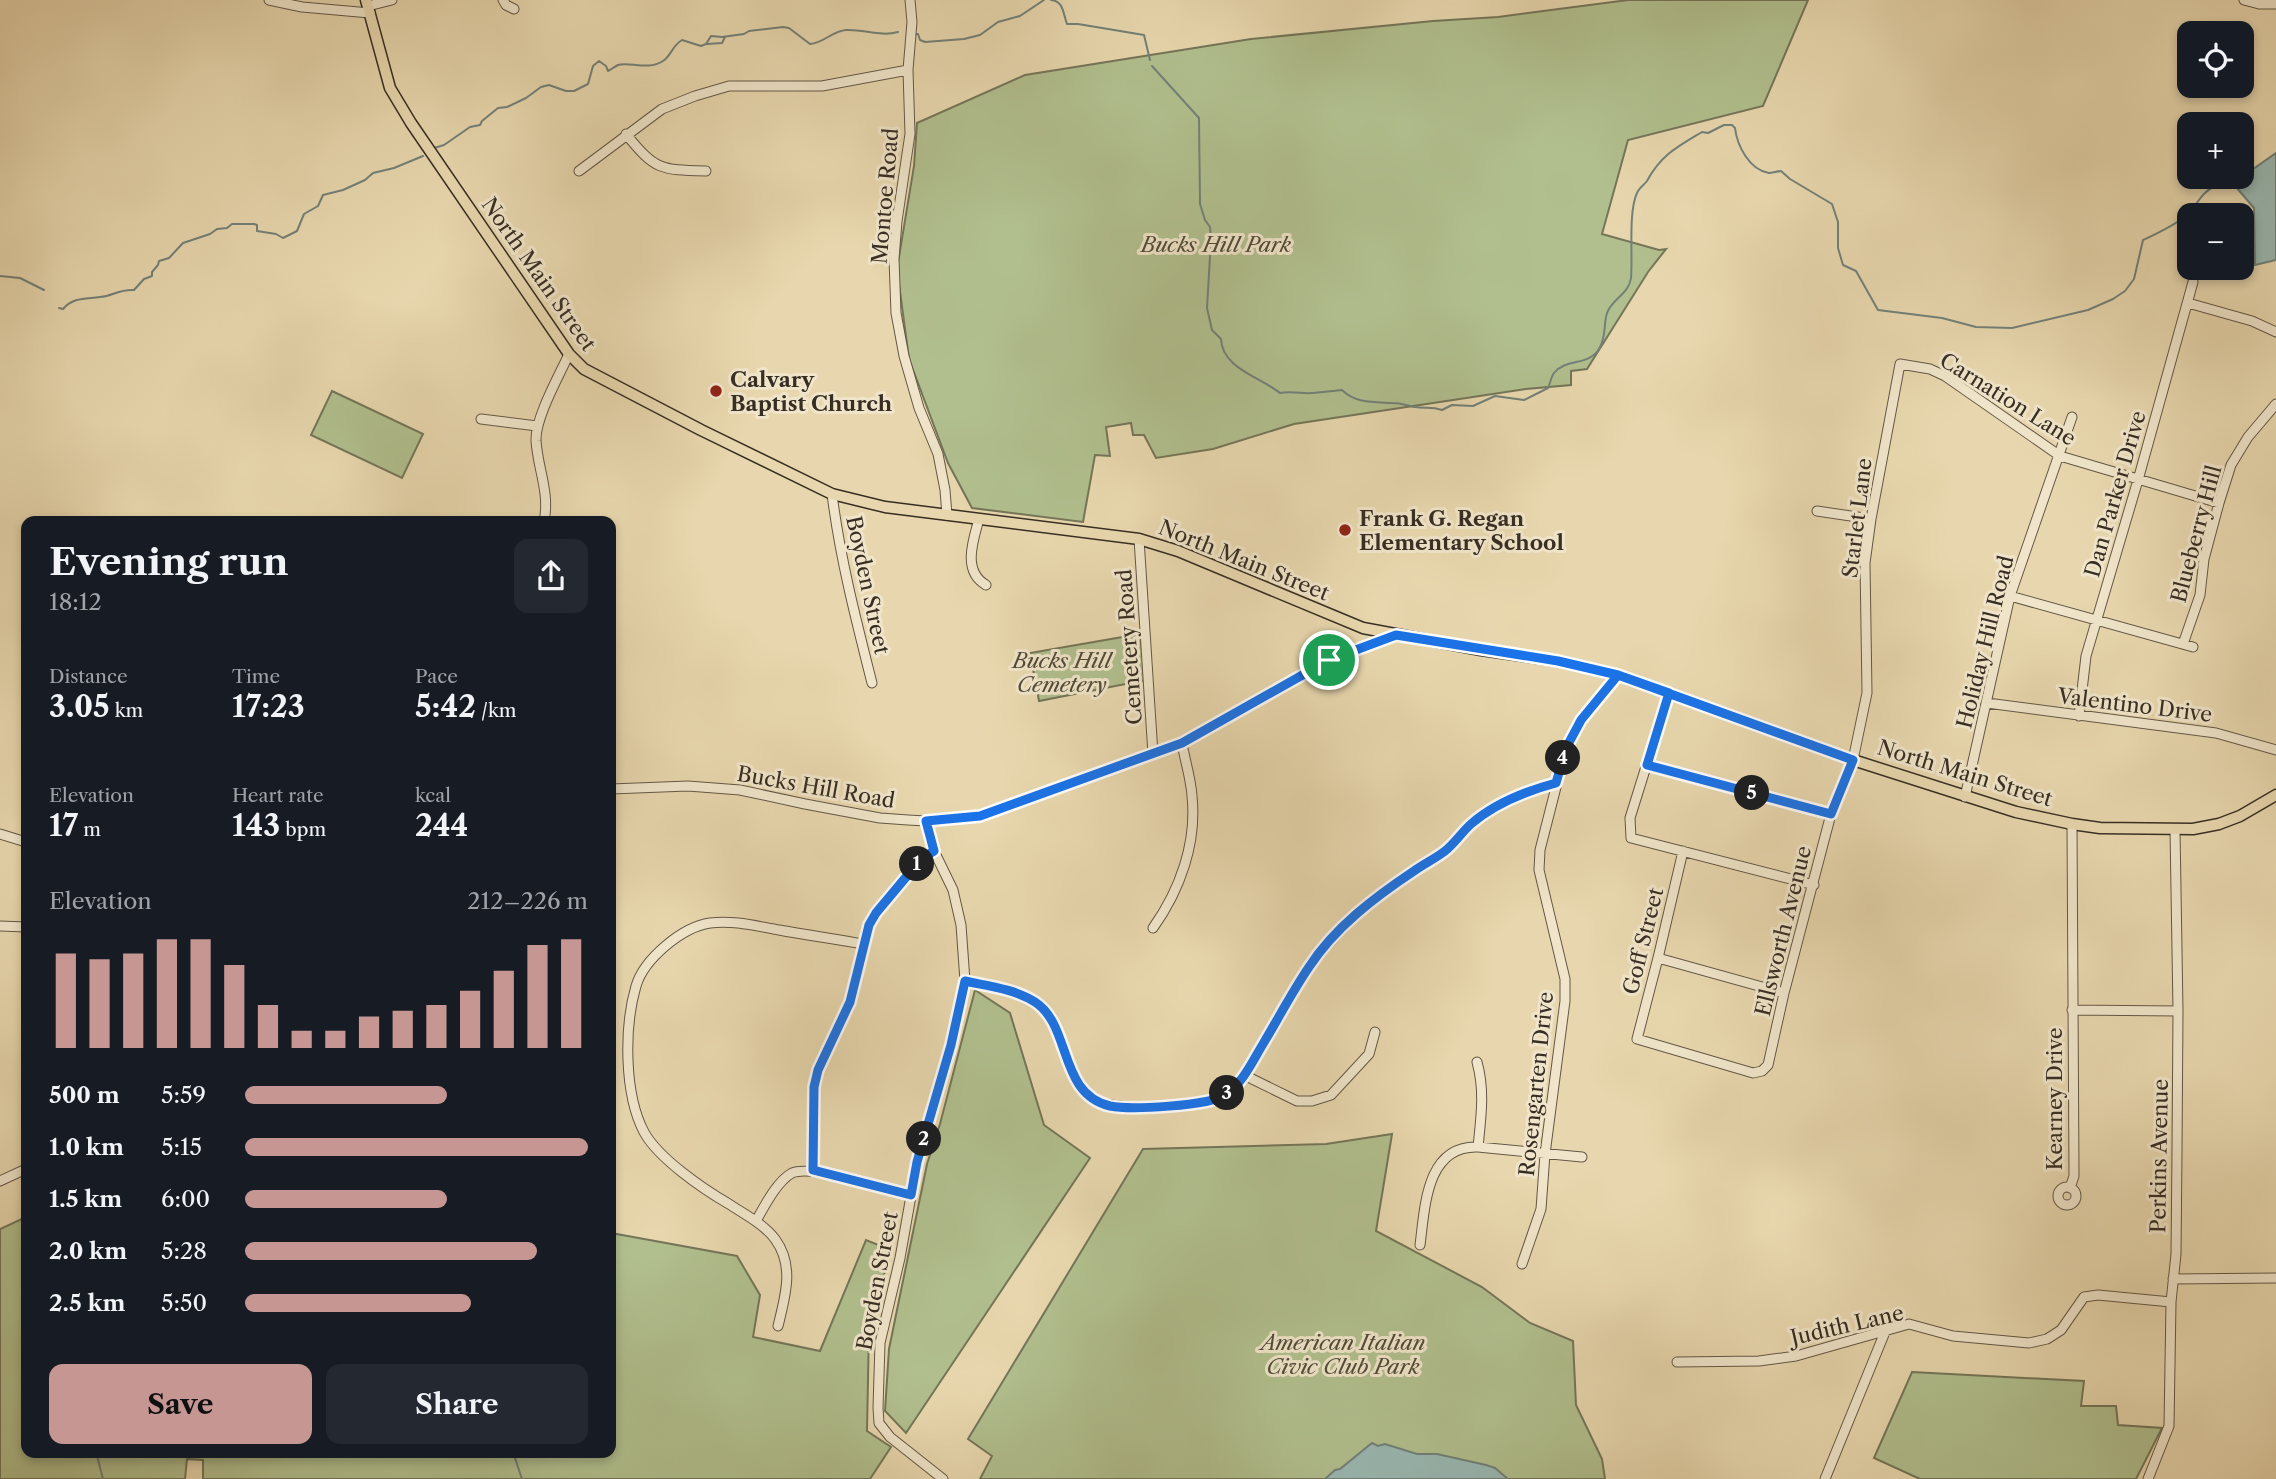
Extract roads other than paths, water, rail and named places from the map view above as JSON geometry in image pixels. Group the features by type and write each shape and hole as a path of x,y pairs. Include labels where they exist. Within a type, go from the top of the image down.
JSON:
{"main road":[{"name":"North Main Street","path":"368,6 390,88 411,123 569,354 584,369 832,494 885,507 1139,539 1178,551 1363,628 1558,661 1618,675 1853,760 1965,797 2072,824 2100,828 2193,829 2219,824 2240,816 2276,795"}],"street":[{"path":"269,0 302,7 368,6 392,0"},
{"path":"503,0 514,9"},
{"name":"Montoe Road","path":"910,0 910,134 894,259 896,313 904,356 919,408 938,454 947,515"},
{"path":"2244,0 2259,4 2276,4"},
{"path":"579,171 662,109 695,96 729,86 822,86 908,69"},
{"path":"626,134 646,159 658,167 672,171 706,172"},
{"name":"Dan Parker Drive","path":"2079,716 2086,656 2193,282"},
{"path":"2188,303 2252,321 2276,332"},
{"path":"545,516 547,506 536,441 537,426 569,354"},
{"name":"Carnation Lane","path":"1900,364 1930,369 1945,376 2060,456 2218,503"},
{"name":"Starlet Lane","path":"1853,760 1867,692 1865,563 1900,364"},
{"name":"Blueberry Hill","path":"2096,620 2188,645 2200,595 2204,559 2231,465 2248,437 2276,404"},
{"name":"Holiday Hill Road","path":"1965,797 2010,596 2072,417"},
{"path":"481,419 537,426"},
{"name":"Boyden Street","path":"832,494 845,576 872,683"},
{"path":"1817,511 1871,519"},
{"path":"979,519 971,561 974,573 979,581 986,585"},
{"name":"Cemetery Road","path":"1139,539 1153,754"},
{"path":"2010,596 2096,620"},
{"name":"Bucks Hill Road","path":"616,789 688,786 740,790 880,818 926,821 980,816 1182,743 1329,660 1396,635"},
{"name":"Rosengarten Drive","path":"1522,1264 1541,1209 1545,1154 1565,1001 1565,979 1539,870 1540,850 1566,748 1581,720 1618,675"},
{"path":"1669,693 1630,818 1631,838 1814,885"},
{"name":"Valentino Drive","path":"1987,703 2216,733 2276,750"},
{"path":"1153,928 1166,910 1180,878 1193,836 1192,796 1182,743"},
{"name":"Ellsworth Avenue","path":"1762,1071 1768,1065 1831,814 1853,760"},
{"path":"1647,765 1831,814"},
{"path":"965,981 1007,990 1036,1002 1054,1028 1077,1082 1099,1102 1126,1107 1211,1101 1224,1096 1244,1075 1310,964 1370,902 1445,851 1471,824 1488,812 1525,793 1556,783"},
{"name":"Boyden Street","path":"926,821 934,851 953,890 961,925 965,981 951,1045 917,1162 901,1258 880,1343 878,1408 879,1423 890,1437 943,1479"},
{"name":"Kearney Drive","path":"2070,1188 2074,1176 2072,824"},
{"name":"Perkins Avenue","path":"2148,1479 2169,1426 2171,1302 2176,1254 2178,1011 2175,829"},
{"path":"0,834 21,840"},
{"path":"813,1170 814,1087 818,1070 850,1002 869,925 922,858 934,851"},
{"name":"Goff Street","path":"1683,851 1637,1039 1753,1073 1762,1071"},
{"path":"778,1326 788,1286 787,1263 775,1239 756,1221 720,1199 670,1162 645,1133 632,1096 627,1057 629,1020 636,983 652,958 680,934 708,923 736,922 863,944"},
{"path":"0,926 21,928"},
{"path":"1658,958 1784,993"},
{"path":"2072,1010 2178,1011"},
{"path":"1244,1075 1297,1101 1312,1101 1331,1096 1369,1054 1375,1032"},
{"path":"1477,1062 1483,1094 1478,1147"},
{"path":"1420,1245 1426,1193 1437,1168 1454,1150 1465,1146 1582,1157"},
{"path":"756,1221 776,1189 792,1173 813,1170 911,1195"},
{"path":"0,1181 21,1171"},
{"path":"2174,1279 2276,1278"},
{"name":"Judith Lane","path":"1677,1362 1759,1361 1796,1356 1909,1324 1953,1336 2029,1343 2047,1339 2061,1330 2084,1297 2098,1295 2171,1302"},
{"path":"1825,1479 1885,1332"}],"water":[{"path":"2276,153 2276,260 2255,265 2254,203 2250,203 2238,189 2254,189 2254,168"},
{"path":"1372,1443 1378,1446 1385,1444 1417,1454 1437,1454 1486,1465 1495,1468 1508,1479 1325,1479"}],"waterway":[{"path":"915,34 925,42 980,35 998,22 1020,16 1044,0"},
{"path":"1051,0 1061,5 1067,24 1144,35 1150,60"},
{"path":"434,148 444,145 470,127 480,125 498,108 526,98 541,87 549,85 574,91 588,84 593,66 599,61 608,71 622,64 657,64 666,59 682,40 701,46 706,44 711,36 722,37 783,27 789,28 810,44 846,30 885,34 898,32"},
{"path":"707,44 722,43 725,37"},
{"path":"1152,66 1199,118 1200,204 1210,227 1211,239 1207,308 1212,330 1221,339 1223,349 1235,365 1280,393 1342,390 1353,398 1366,401 1442,410 1452,405 1473,406 1495,396 1524,400 1548,388 1559,368 1589,358 1599,349 1607,313 1630,284 1633,211 1638,191 1670,152 1702,132 1708,133 1724,125 1732,125 1735,128 1741,149 1756,167 1769,173 1781,171 1832,204 1838,222 1838,248 1843,265 1856,271 1878,310 1942,318 1976,327 2012,328 2088,310 2113,299 2125,291 2134,279 2143,240 2182,219 2210,189"},
{"path":"59,308 63,309 80,299 134,290 144,279 152,276 159,261 169,258 183,243 232,224 254,224 257,225 257,231 283,238 297,231 304,214 318,206 323,195 343,190 365,180 373,173 423,156"},
{"path":"0,276 20,278 44,290"},
{"path":"98,1458 103,1479"},
{"path":"515,1458 522,1479"}],"place":[{"name":"Calvary Baptist Church","path":"716,391"},
{"name":"Frank G. Regan Elementary School","path":"1345,530"}],"park label":[{"name":"Bucks Hill Park","path":"1216,244"},
{"name":"Bucks Hill Cemetery","path":"1062,672"},
{"name":"American Italian Civic Club Park","path":"1343,1354"}]}
